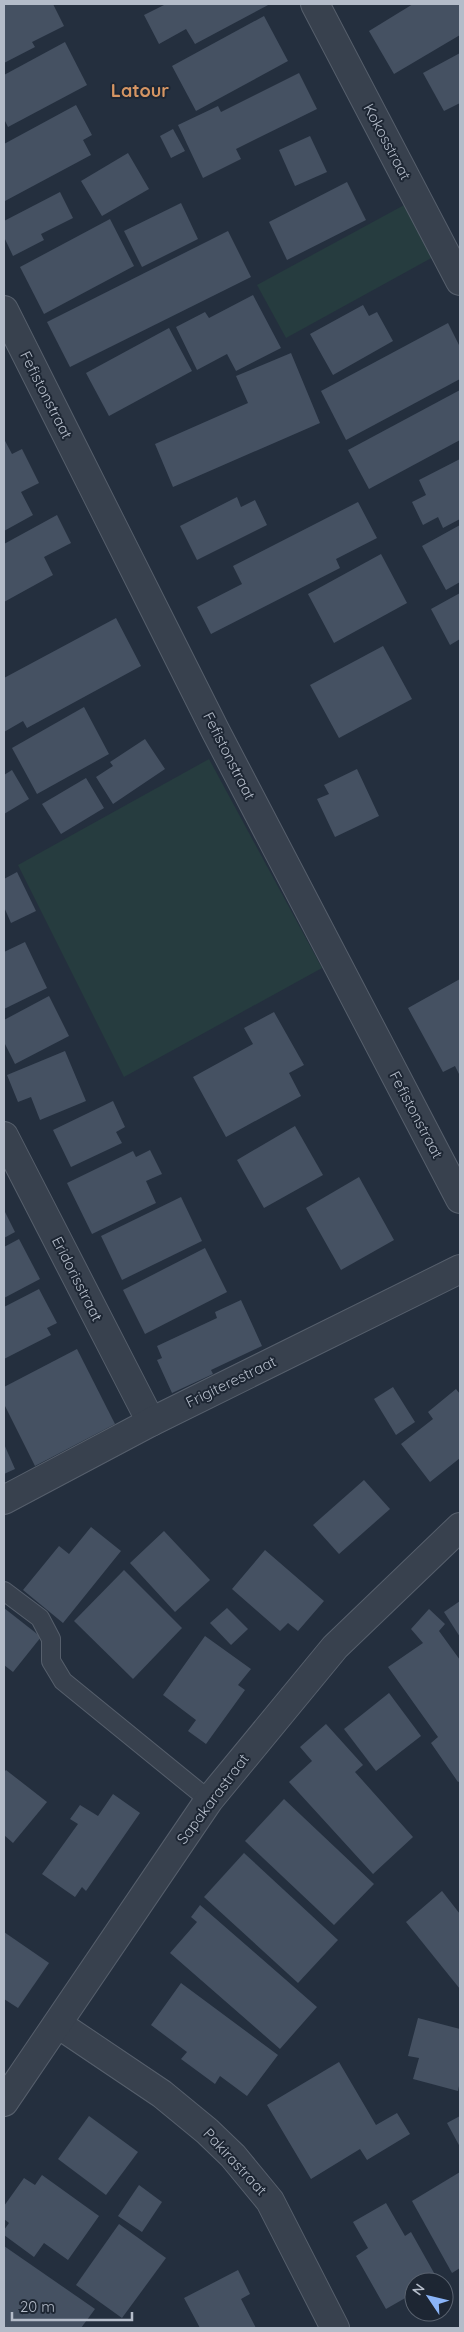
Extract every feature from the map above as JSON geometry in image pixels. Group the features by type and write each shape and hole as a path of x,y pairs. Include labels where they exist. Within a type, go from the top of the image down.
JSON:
{"street":[{"name":"Kokosstraat","path":"315,4 460,281"},
{"name":"Fefistonstraat","path":"4,310 215,730 460,1199"},
{"name":"Eridorisstraat","path":"4,1136 151,1422"},
{"name":"Frigiterestraat","path":"4,1500 151,1422 460,1269"},
{"name":"Sapakarastraat","path":"4,2102 209,1800 334,1647 460,1527"},
{"name":"Pakirastraat","path":"58,2024 162,2094 207,2130 232,2156 270,2201 336,2328"}],"lane":[{"path":"4,1591 40,1618 51,1639 51,1661 63,1681 209,1800"}],"green space":[{"path":"406,204 435,256 286,338 257,285"},
{"path":"209,759 322,968 124,1077 18,865"}],"building":[{"path":"4,4 53,4 64,26 32,42 35,47 4,63"},
{"path":"166,4 270,4 195,44 186,29 159,44 144,15"},
{"path":"413,4 460,4 460,35 394,74 369,31"},
{"path":"264,16 288,61 196,111 172,66"},
{"path":"65,42 87,85 8,127 4,119 4,75"},
{"path":"460,53 460,103 444,111 423,73"},
{"path":"299,73 317,109 236,149 241,159 203,178 178,125 218,106 221,112"},
{"path":"76,105 92,135 83,140 91,155 5,201 4,144"},
{"path":"173,129 185,151 171,158 160,136"},
{"path":"310,136 327,172 295,186 279,150"},
{"path":"128,153 149,189 102,216 81,181"},
{"path":"347,182 366,220 287,260 269,222"},
{"path":"60,192 73,218 41,234 44,240 13,256 4,237 4,221"},
{"path":"181,203 198,239 142,267 124,231"},
{"path":"110,219 134,266 44,314 20,267"},
{"path":"228,231 251,277 70,367 47,322"},
{"path":"253,295 281,348 236,371 227,354 197,370 176,327 205,312 209,318"},
{"path":"363,305 369,316 377,312 393,341 333,375 310,334"},
{"path":"448,323 460,347 460,379 346,440 321,391"},
{"path":"169,328 192,371 109,416 86,373"},
{"path":"291,353 320,423 173,487 155,444 248,403 236,376"},
{"path":"460,390 460,440 369,489 348,450"},
{"path":"4,439 12,454 22,449 39,483 21,492 33,515 4,531"},
{"path":"460,459 460,519 443,528 438,517 423,525 412,502 426,495 419,480"},
{"path":"237,497 241,507 255,500 267,525 197,560 180,526"},
{"path":"358,502 377,538 336,559 340,568 211,634 197,607 242,584 233,566"},
{"path":"57,515 71,543 44,557 53,575 4,602 4,544"},
{"path":"460,525 460,582 446,590 422,546"},
{"path":"381,554 407,603 334,643 308,594"},
{"path":"460,593 460,639 450,645 431,609"},
{"path":"116,618 141,666 27,728 23,721 4,732 4,678"},
{"path":"383,646 412,699 339,738 310,685"},
{"path":"84,707 109,754 37,794 12,748"},
{"path":"145,739 165,769 113,804 96,777 113,766 110,762"},
{"path":"357,769 379,816 335,837 317,799 329,794 324,785"},
{"path":"12,770 29,799 4,814 4,775"},
{"path":"86,778 104,808 61,834 42,804"},
{"path":"17,872 36,911 11,923 4,907 4,879"},
{"path":"25,942 47,988 4,1009 4,952"},
{"path":"460,979 460,1076 455,1066 443,1072 408,1008"},
{"path":"49,996 69,1036 15,1064 4,1042 4,1020"},
{"path":"274,1012 304,1065 289,1073 301,1096 226,1137 193,1077 253,1044 244,1028"},
{"path":"65,1051 86,1101 40,1120 31,1097 18,1102 7,1075"},
{"path":"113,1101 125,1127 116,1132 122,1143 71,1167 53,1130"},
{"path":"295,1126 323,1175 264,1208 237,1160"},
{"path":"150,1150 162,1174 146,1181 156,1203 92,1234 67,1183 133,1151 136,1157"},
{"path":"359,1177 394,1240 341,1270 306,1208"},
{"path":"181,1197 202,1241 122,1280 101,1236"},
{"path":"4,1210 15,1232 4,1238"},
{"path":"19,1239 40,1279 4,1298 4,1247"},
{"path":"205,1248 227,1292 145,1334 123,1290"},
{"path":"39,1289 57,1323 47,1328 51,1335 4,1359 4,1307"},
{"path":"241,1300 262,1346 211,1370 213,1374 172,1393 157,1360 162,1358 157,1346 217,1318 215,1312"},
{"path":"77,1349 115,1424 35,1466 4,1404 4,1387"},
{"path":"393,1387 415,1422 396,1435 374,1399"},
{"path":"456,1389 460,1394 460,1458 430,1482 401,1444 433,1419 428,1412"},
{"path":"4,1444 15,1469 4,1474"},
{"path":"364,1480 390,1509 339,1554 313,1525"},
{"path":"91,1527 121,1551 63,1623 23,1590 59,1546 69,1554"},
{"path":"164,1531 210,1580 175,1612 130,1563"},
{"path":"265,1550 324,1601 298,1631 288,1623 280,1631 232,1589"},
{"path":"124,1570 182,1628 133,1679 74,1621"},
{"path":"460,1601 460,1637 444,1612"},
{"path":"4,1608 41,1637 13,1672 4,1665"},
{"path":"227,1608 248,1629 231,1645 210,1623"},
{"path":"429,1609 445,1624 439,1631 460,1660 460,1781 458,1782 431,1743 438,1737 388,1667 423,1643 411,1629"},
{"path":"205,1636 251,1669 238,1685 245,1690 206,1744 188,1731 196,1720 163,1695"},
{"path":"389,1693 421,1736 376,1771 344,1729"},
{"path":"326,1724 363,1765 355,1772 413,1837 373,1874 289,1782 312,1761 300,1747"},
{"path":"6,1770 47,1802 13,1843 4,1835 4,1772"},
{"path":"113,1794 140,1813 86,1891 82,1887 75,1897 42,1874 78,1824 70,1819 80,1805 98,1816"},
{"path":"284,1799 374,1884 334,1925 245,1841"},
{"path":"244,1853 338,1940 298,1983 204,1897"},
{"path":"442,1891 460,1914 460,1989 406,1922"},
{"path":"200,1905 317,2007 280,2049 170,1953 197,1922 191,1917"},
{"path":"4,1932 49,1963 18,2008 4,1999"},
{"path":"181,1983 278,2055 247,2096 220,2076 215,2084 181,2059 187,2052 151,2025"},
{"path":"418,2018 460,2029 460,2081 458,2091 413,2079 419,2058 408,2056"},
{"path":"339,2062 376,2125 397,2113 410,2134 367,2160 360,2149 311,2179 267,2105"},
{"path":"89,2116 138,2152 106,2195 58,2159"},
{"path":"460,2116 460,2147 447,2123"},
{"path":"460,2172 460,2268 451,2272 412,2201"},
{"path":"42,2175 99,2216 68,2260 44,2243 34,2257 4,2235 4,2230 9,2223 4,2219 4,2206 24,2178 35,2185"},
{"path":"139,2185 162,2202 142,2232 118,2216"},
{"path":"386,2203 405,2236 411,2232 434,2272 404,2272 404,2299 386,2309 356,2256 368,2248 353,2222"},
{"path":"119,2224 166,2258 122,2318 76,2285"},
{"path":"4,2246 95,2309 81,2328 4,2328"},
{"path":"238,2270 250,2294 241,2299 256,2328 200,2328 184,2298"}],"district":[{"name":"Latour","path":"140,91"}]}
